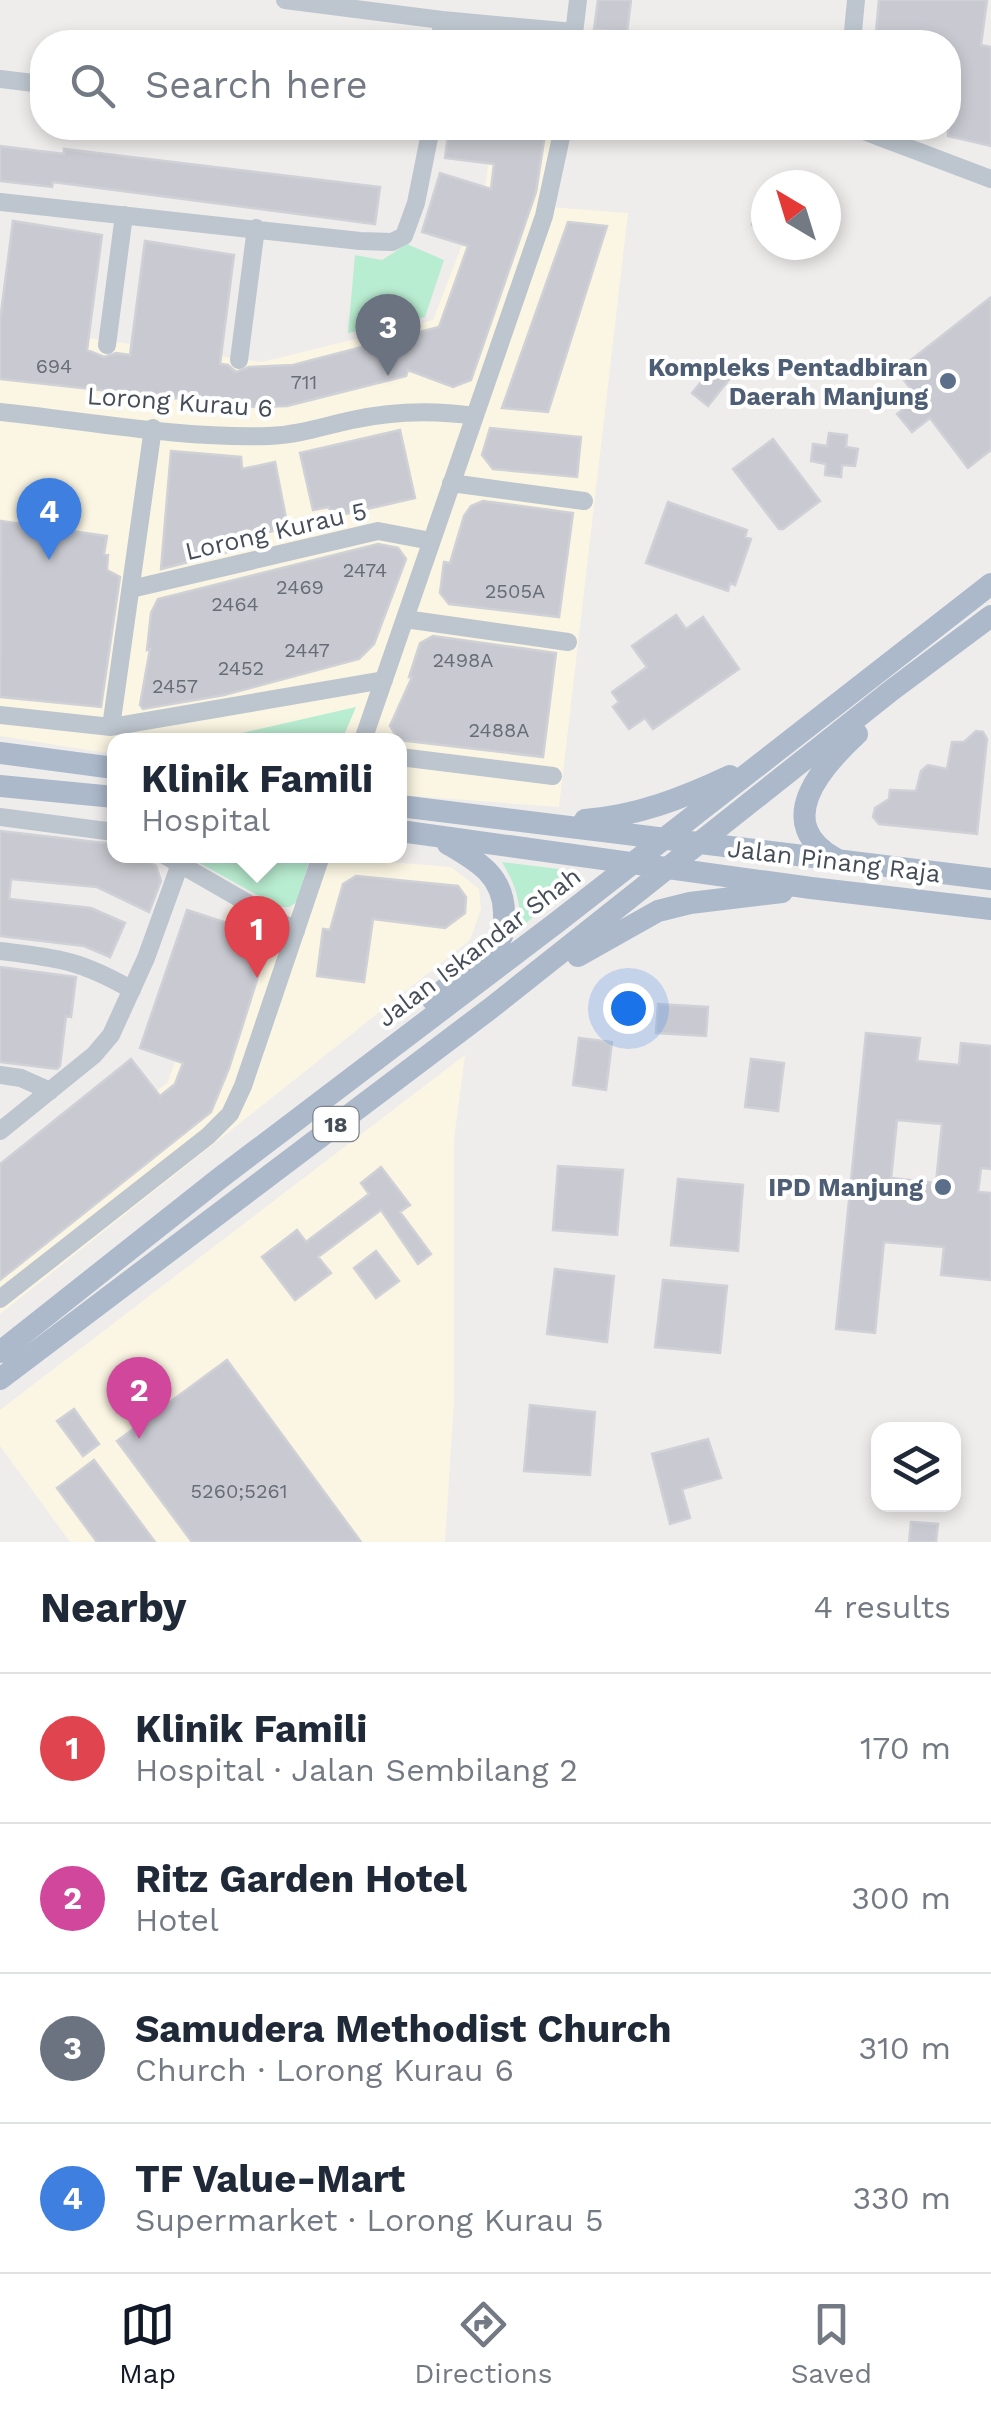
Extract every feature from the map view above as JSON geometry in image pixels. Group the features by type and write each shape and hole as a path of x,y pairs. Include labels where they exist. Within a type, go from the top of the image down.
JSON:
{"main road":[{"name":"Jalan Iskandar Shah","path":"2,1348 991,584"},
{"name":"18","path":"0,1379 491,1008 991,616"},
{"path":"839,861 817,849 806,829 805,808 816,779 842,748 971,631"},
{"path":"407,807 536,824 612,818 693,793 776,751"},
{"path":"0,753 107,767"},
{"path":"5,785 107,796"},
{"name":"Jalan Pinang Raja","path":"536,824 991,879"},
{"name":"Jalan Pinang Raja","path":"407,832 810,888 991,908"},
{"path":"331,1094 418,1010 490,952 502,936 503,898 496,880 485,865 435,836"},
{"path":"491,1008 658,912 708,900 810,888"}],"street":[{"path":"285,0 520,30"},
{"path":"575,30 578,0"},
{"path":"853,30 856,0"},
{"path":"441,30 442,20"},
{"path":"0,79 30,83"},
{"path":"0,202 392,242 404,236 416,203 428,140"},
{"path":"365,733 544,216 560,140"},
{"path":"888,140 991,179"},
{"path":"107,345 124,215"},
{"path":"238,360 256,228"},
{"name":"Lorong Kurau 6","path":"0,412 266,436 434,410 474,416"},
{"path":"112,727 154,428"},
{"path":"452,483 584,501"},
{"name":"Lorong Kurau 5","path":"131,590 378,531 432,541"},
{"path":"405,619 568,642"},
{"path":"0,714 112,727 384,680"},
{"path":"407,758 554,776"},
{"path":"0,817 107,831"},
{"path":"0,1131 94,1056 111,1035 132,990 172,863"},
{"path":"178,863 296,931"},
{"path":"0,1299 208,1136 230,1114 319,863"},
{"path":"0,952 74,961 132,990"},
{"path":"0,1075 33,1082 50,1091"}],"shaded area":[{"path":"491,140 559,140 549,207 628,213 559,807 407,796 407,733 107,733 107,753 0,736 0,326 262,362 433,320 486,183"},
{"path":"311,863 451,867 479,889 481,909 470,940 0,1314 0,1213 168,1082 235,888 288,919"},
{"path":"465,1055 454,1139 454,1400 445,1542 70,1542 0,1446 0,1410"}],"green space":[{"path":"407,244 444,260 425,317 348,333 355,255 382,260"},
{"path":"356,707 345,733 242,733"},
{"path":"502,862 575,871 577,879 518,930 517,895"},
{"path":"200,863 308,863 297,902 279,907"}],"building":[{"path":"598,0 631,0 627,30 594,29"},
{"path":"879,0 987,0 981,45 991,47 991,146 961,139 961,30 876,30"},
{"path":"447,140 544,140 536,192 471,380 453,387 408,370 406,376 287,406 255,407 0,379 0,321 13,221 102,235 87,350 104,357 116,353 130,355 145,241 234,255 220,364 236,372 249,367 293,365 439,327 468,246 422,232 440,173 491,189 494,164 445,158"},
{"path":"0,146 64,154 64,149 380,187 375,224 53,182 52,187 0,181"},
{"path":"568,222 607,226 548,412 502,408"},
{"name":"Kompleks Pentadbiran Daerah Manjung","path":"991,297 991,450 968,468 930,418 912,432 897,414 911,403 906,397 913,392 897,371"},
{"path":"715,365 731,377 708,406 692,393"},
{"path":"490,428 581,437 577,477 493,469 482,455"},
{"path":"400,430 415,498 332,517 329,507 313,510 300,453"},
{"path":"829,433 847,435 846,447 858,449 855,466 842,465 841,477 825,475 826,464 811,461 813,444 827,446"},
{"path":"773,439 820,501 783,529 779,529 733,469"},
{"path":"171,451 241,457 242,469 275,462 288,528 249,536 251,546 161,569"},
{"path":"483,501 573,513 559,617 449,604 440,593 444,562 450,563 464,516 471,506"},
{"path":"668,502 747,530 745,537 751,539 735,585 730,583 728,591 646,563"},
{"path":"1,521 107,536 107,570 120,577 101,707 0,697"},
{"path":"378,544 398,548 406,559 374,644 359,659 224,695 143,709 140,705 150,649 147,650 151,613 158,599"},
{"path":"676,615 686,629 703,617 739,669 653,729 645,718 629,729 613,707 619,702 612,692 647,667 632,646"},
{"path":"433,636 556,653 543,757 407,741 407,733 394,733 390,726 412,677 420,643"},
{"path":"976,731 983,732 987,739 977,834 879,824 873,817 875,808 889,799 890,790 916,791 921,771 928,765 947,769 952,742 964,742"},
{"path":"0,831 107,843 107,863 156,866 161,881 149,912 97,887 11,879 9,899 91,908 125,923 110,957 84,946 0,936"},
{"path":"356,876 458,886 466,897 465,913 445,928 373,919 364,982 317,976 323,929 330,930 343,884"},
{"path":"187,910 230,924 232,917 267,929 270,939 211,1112 0,1280 0,1164 131,1059 160,1096 175,1084 183,1063 140,1048"},
{"path":"0,967 76,977 71,1017 66,1016 57,1069 0,1062"},
{"path":"658,1004 708,1007 706,1036 656,1033"},
{"name":"IPD Manjung","path":"866,1033 920,1038 917,1061 959,1065 961,1043 991,1046 991,1169 981,1168 978,1192 991,1193 991,1280 941,1275 944,1247 884,1242 875,1333 836,1329","holes":["897,1120 942,1124 936,1183 891,1178"]},
{"path":"579,1038 612,1042 606,1090 573,1085"},
{"path":"751,1059 784,1063 778,1111 745,1107"},
{"path":"558,1166 623,1170 617,1235 553,1230"},
{"path":"381,1167 410,1205 400,1212 431,1254 418,1264 381,1210 318,1257 331,1273 295,1300 262,1257 297,1230 306,1242 369,1194 361,1183"},
{"path":"678,1179 743,1185 738,1251 671,1245"},
{"path":"376,1251 399,1281 376,1298 354,1268"},
{"path":"555,1269 614,1276 607,1342 547,1334"},
{"path":"663,1280 727,1286 720,1353 655,1347"},
{"path":"227,1360 361,1542 192,1542 117,1441"},
{"path":"530,1405 595,1412 590,1475 524,1471"},
{"path":"74,1409 99,1444 83,1456 57,1421"},
{"path":"708,1439 721,1478 682,1489 690,1518 670,1524 652,1454"},
{"path":"94,1460 155,1542 97,1542 57,1488"},
{"path":"911,1522 938,1524 936,1542 909,1542"}],"place":[{"name":"Samudera Methodist Church","path":"388,376"},
{"name":"Kompleks Pentadbiran Daerah Manjung","path":"948,381"},
{"name":"TF Value-Mart","path":"49,560"},
{"name":"Klinik Famili","path":"257,978"},
{"name":"IPD Manjung","path":"943,1187"},
{"name":"Ritz Garden Hotel","path":"139,1439"}]}
